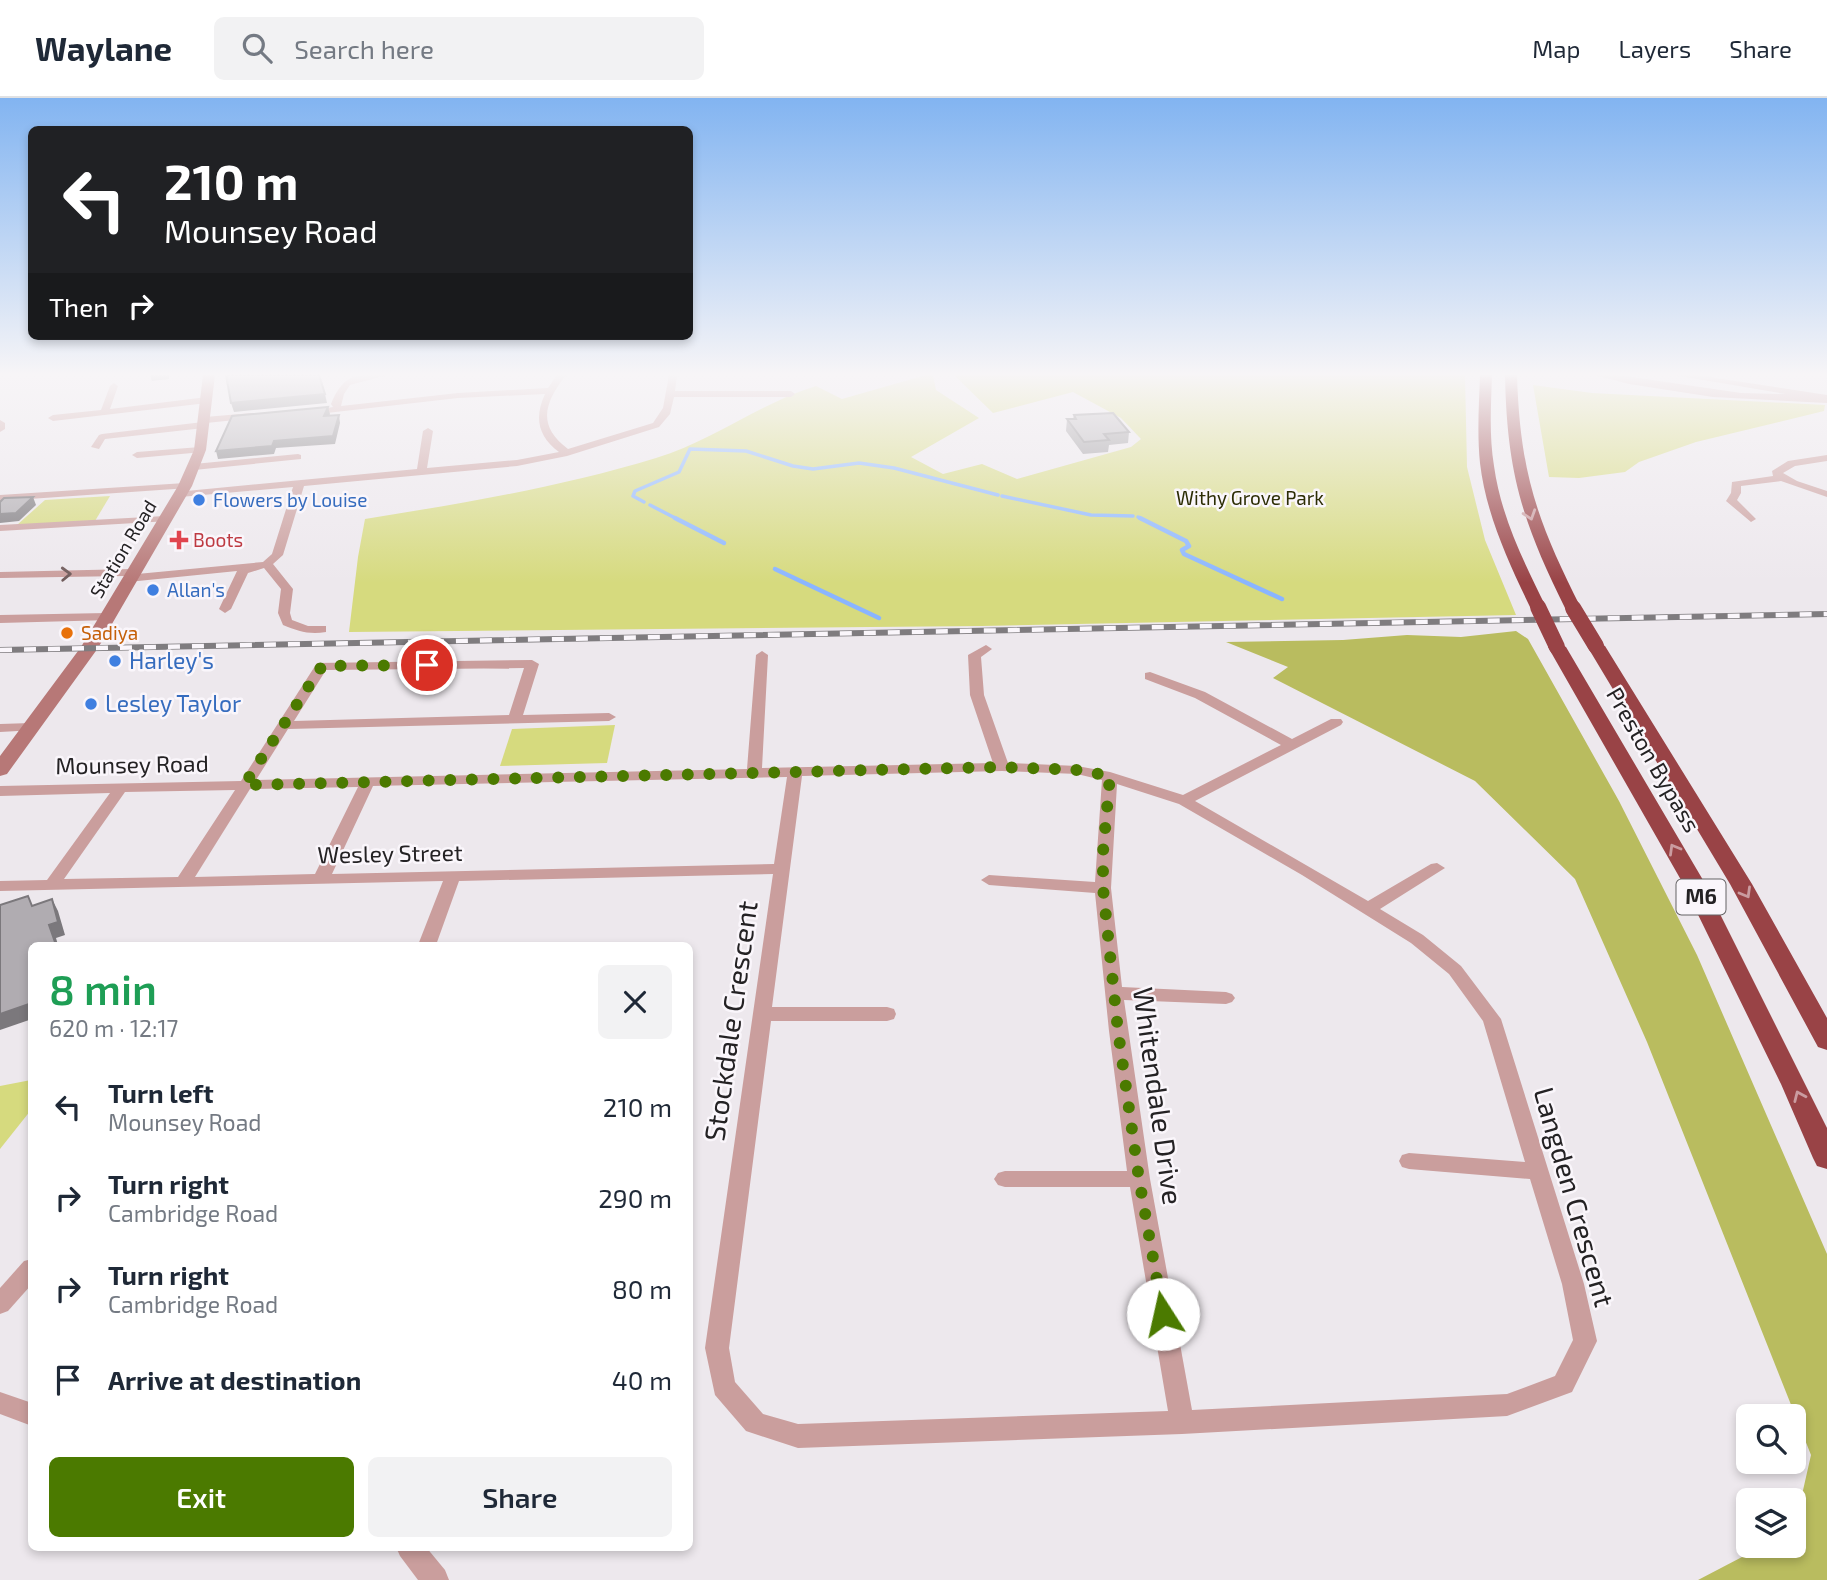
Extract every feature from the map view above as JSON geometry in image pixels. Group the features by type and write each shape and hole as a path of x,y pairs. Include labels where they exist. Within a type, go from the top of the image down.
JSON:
{"highway":[{"name":"Preston Bypass","path":"1486,444 1491,488 1508,544 1557,647 1692,880 1788,1071 1827,1158"},
{"name":"Preston Bypass","path":"1515,444 1525,497 1539,539 1573,608 1741,884 1827,1041"}],"main road":[{"name":"Station Road","path":"0,770 86,652 183,490 201,444"}],"street":[{"path":"422,473 426,444"},
{"path":"557,444 567,453"},
{"path":"0,498 299,484 368,478 505,465 567,453 595,444"},
{"path":"137,455 200,450"},
{"path":"194,467 298,457"},
{"path":"1827,458 1786,465 1776,473 1781,478 1827,494"},
{"path":"1751,520 1731,502 1736,493 1736,484 1781,478"},
{"path":"225,609 243,571 267,564 278,555 299,484"},
{"path":"0,528 165,519"},
{"path":"0,576 130,575 267,564"},
{"path":"267,564 287,589 284,613 286,622 306,630 322,629"},
{"path":"0,619 107,617"},
{"path":"986,649 974,655 977,695 1002,767"},
{"path":"754,773 762,654"},
{"path":"183,882 322,666 532,664 514,719"},
{"path":"1150,676 1200,695 1292,745"},
{"path":"285,724 609,717"},
{"path":"1184,801 1336,722"},
{"path":"0,728 31,727"},
{"name":"Mounsey Road","path":"0,791 1002,767 1077,770 1110,776 1184,801"},
{"name":"Stockdale Crescent","path":"795,772 717,1348 724,1387 755,1423 798,1436 1182,1422"},
{"name":"Whitendale Drive","path":"1110,776 1103,852 1103,888 1118,1031 1139,1179 1182,1422"},
{"path":"321,879 368,782"},
{"path":"52,885 121,788"},
{"name":"Langden Crescent","path":"1182,1422 1507,1405 1563,1384 1585,1342 1573,1284 1492,1019 1455,970 1417,939 1237,829 1184,801"},
{"path":"1367,909 1437,868"},
{"name":"Wesley Street","path":"0,886 782,869"},
{"path":"428,942 453,876"},
{"path":"989,880 1103,888"},
{"path":"1115,993 1226,998"},
{"path":"762,1014 887,1014"},
{"path":"1409,1161 1540,1171"},
{"path":"1005,1179 1139,1179"},
{"path":"0,1304 28,1272"},
{"path":"0,1403 28,1414"},
{"path":"412,1551 435,1580"}],"green space":[{"name":"Withy Grove Park","path":"692,444 933,444 911,457 943,474 982,464 1017,479 1135,444 1467,444 1467,467 1485,540 1516,615 981,626 349,632 365,519 548,486 677,451"},
{"path":"1543,444 1690,444 1639,462 1625,472 1579,478 1549,477"},
{"path":"110,496 95,521 17,525 45,500"},
{"path":"1516,631 1528,639 1619,801 1697,955 1827,1254 1827,1580 1698,1580 1740,1558 1806,1558 1806,1488 1804,1488 1811,1455 1806,1442 1806,1404 1791,1404 1647,1042 1575,879 1475,781 1273,678 1288,667 1226,642 1343,640 1407,635 1461,637"},
{"path":"615,725 607,763 500,766 512,729"},
{"path":"28,1081 28,1114 0,1149 0,1086"}],"building":[{"path":"219,444 273,444 272,446 216,451"},
{"path":"33,497 16,513 0,514 0,502 4,498"},
{"path":"28,896 32,906 52,899 58,922 49,925 55,942 28,942 28,1004 0,1014 0,905"}],"waterway":[{"path":"644,502 633,496 635,491 679,472 690,449 746,451 793,466 813,469 859,463 894,468 998,495"},
{"path":"1002,496 1091,515 1133,516"},
{"path":"650,505 679,520"},
{"path":"1138,517 1186,541 1189,546 1182,550 1184,554 1282,599"},
{"path":"675,518 724,543"},
{"path":"775,569 879,618"}],"railway":[{"path":"0,650 1827,614"}],"place":[{"name":"Flowers by Louise","path":"199,500"},
{"name":"Boots","path":"179,540"},
{"name":"Allan's","path":"153,590"},
{"name":"Sadiya","path":"67,633"},
{"name":"Harley's","path":"115,661"},
{"name":"Lesley Taylor","path":"91,704"}],"route":[{"path":"427,665 322,666 244,785 1002,767 1077,770 1110,776 1103,852 1103,888 1118,1031 1139,1179 1163,1314"}]}
